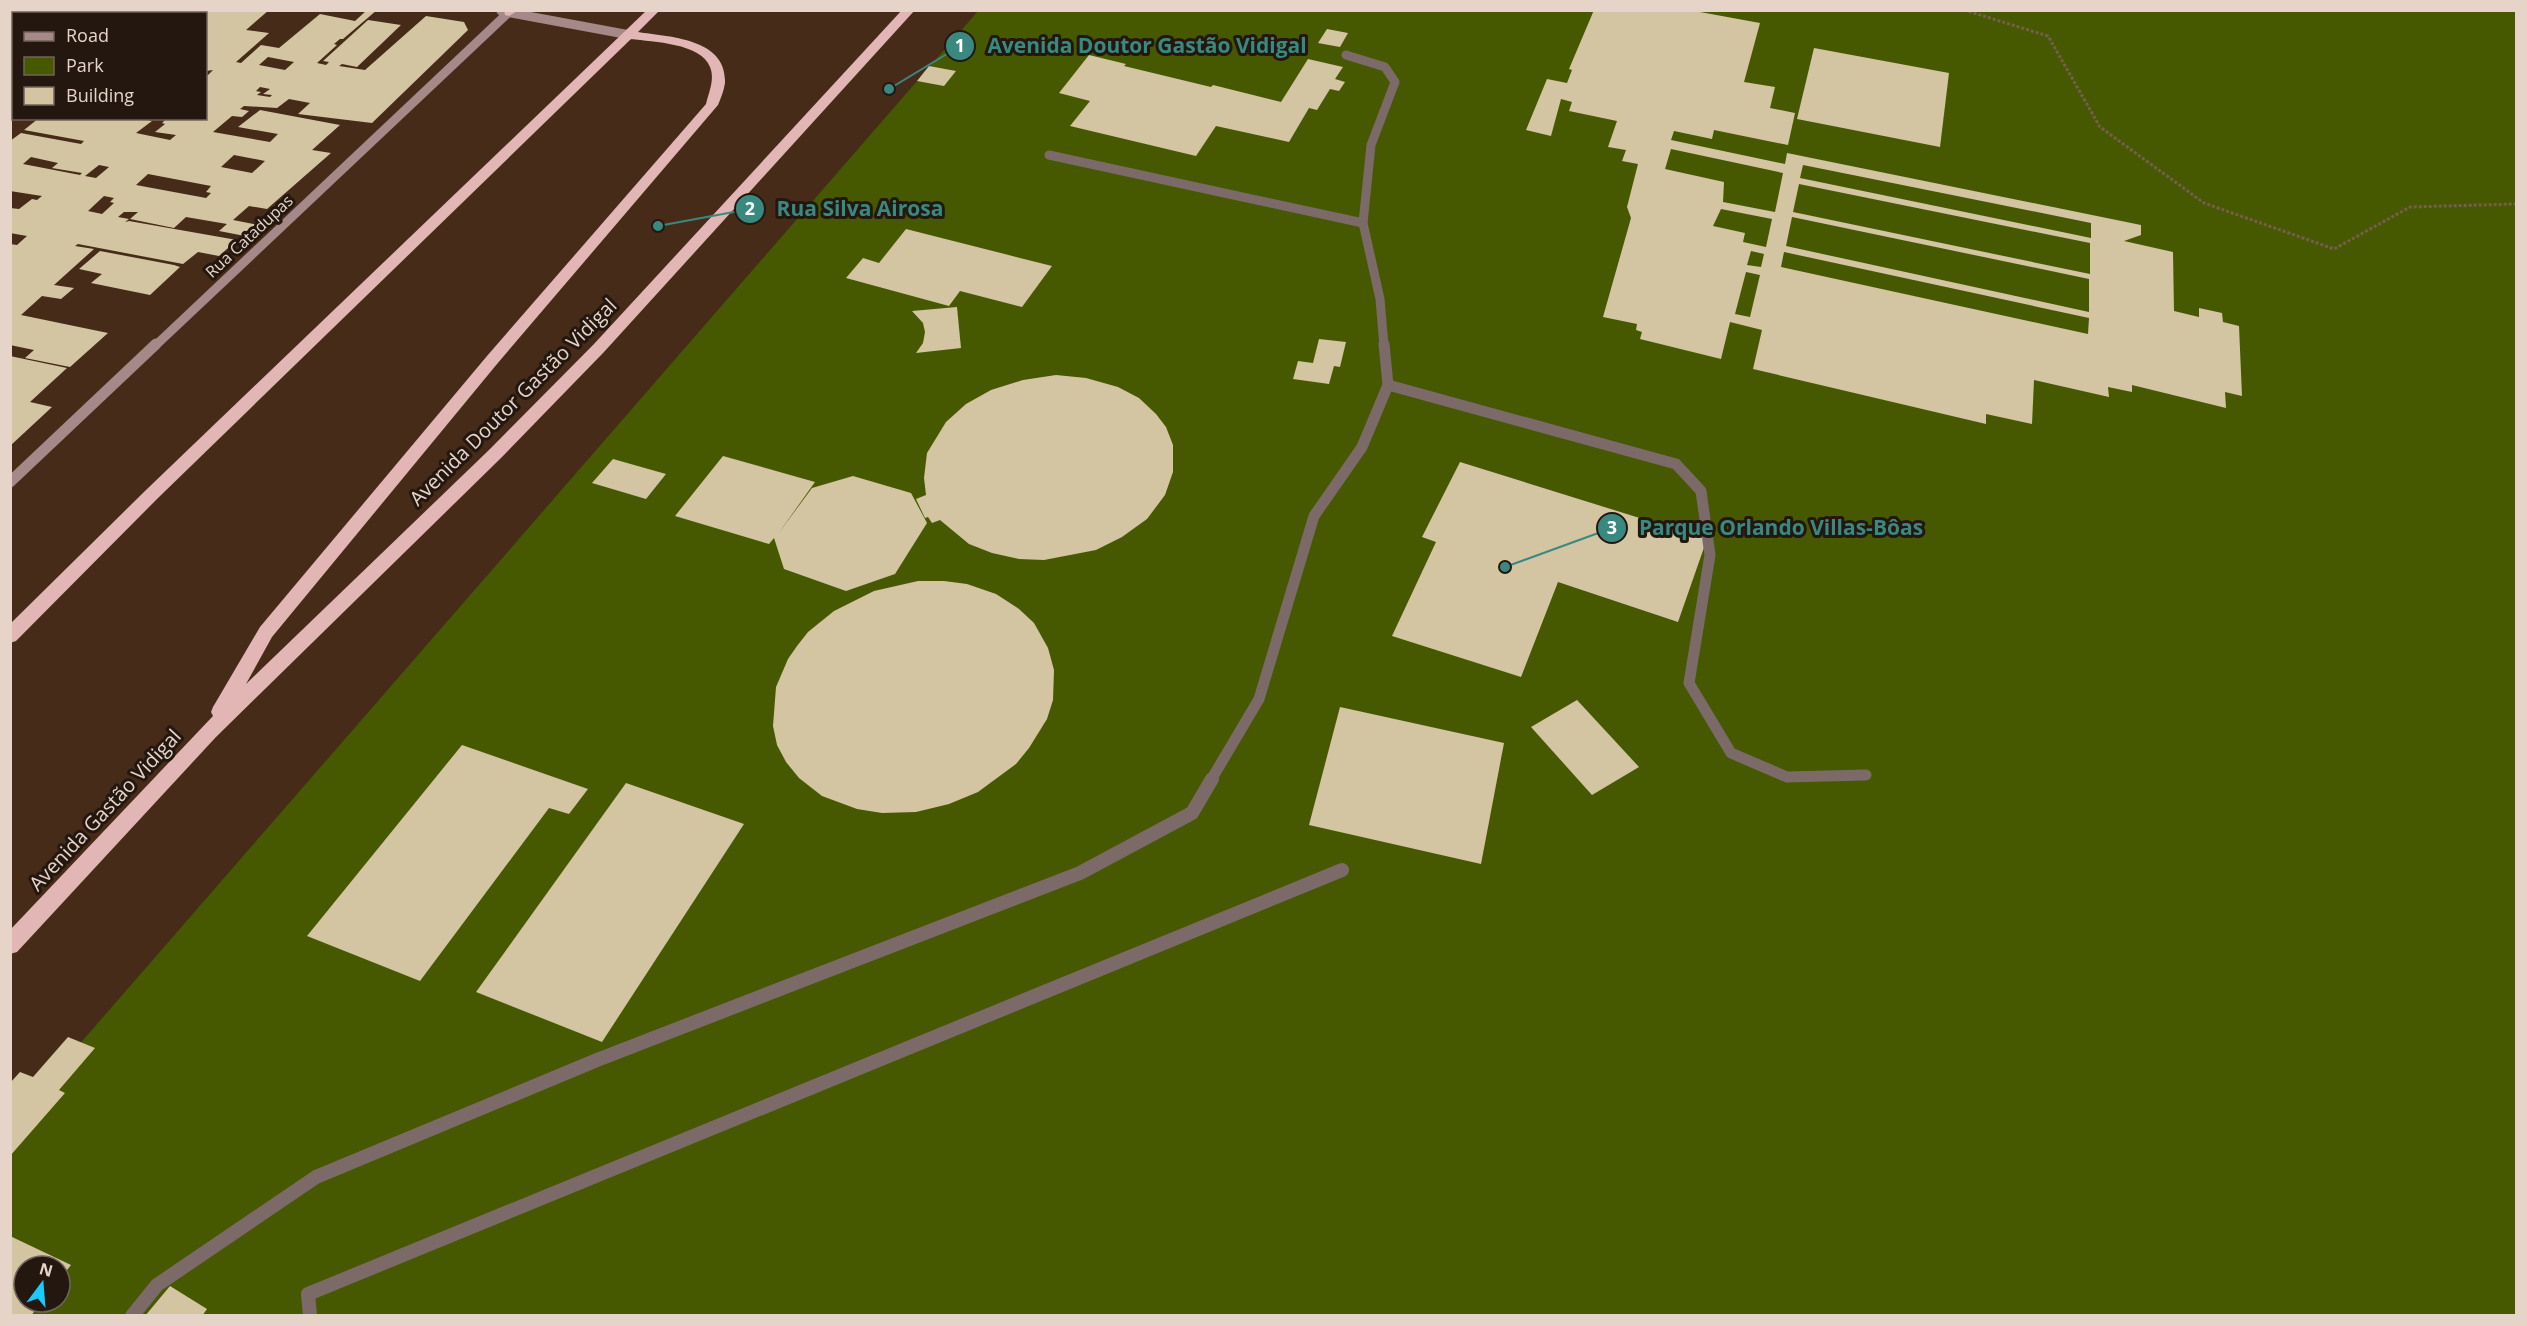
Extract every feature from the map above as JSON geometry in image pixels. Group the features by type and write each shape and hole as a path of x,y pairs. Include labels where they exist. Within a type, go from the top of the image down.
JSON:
{"highway":[{"path":"10,636 152,494 654,10"},
{"name":"Avenida Doutor Gastão Vidigal","path":"209,731 496,453 599,348 909,10"},
{"path":"209,731 267,632 492,360 712,105 719,88 720,76 710,54 700,48 630,35"},
{"name":"Avenida Gastão Vidigal","path":"10,945 209,731"}],"street":[{"path":"508,11 630,35"},
{"name":"Rua Catadupas","path":"10,482 508,11"},
{"path":"132,1316 158,1286 316,1177 597,1060 1080,873 1192,813 1259,699 1314,516 1362,447 1388,385 1380,299 1363,223 1371,145 1395,82 1385,67 1346,55"},
{"path":"1049,155 1363,223"},
{"path":"1388,385 1676,464 1701,491 1710,555 1689,683 1731,753 1787,777 1866,775"},
{"path":"310,1316 308,1293 1342,870"}],"path":[{"path":"1964,10 2048,36 2100,127 2204,203 2334,249 2410,207 2517,204"}],"green space":[{"path":"978,11 2516,11 2516,1315 11,1316 11,1123"}],"building":[{"path":"19,10 65,10 63,12 17,12"},
{"path":"157,10 269,10 246,30 269,33 236,62 241,63 261,45 279,48 320,14 355,21 367,10 377,10 334,44 337,45 317,63 326,65 329,62 323,61 368,20 401,25 357,67 342,64 339,66 365,70 426,16 464,22 468,30 372,123 298,114 310,103 289,99 277,108 244,106 240,109 249,111 242,117 232,116 213,132 270,142 278,134 238,127 260,110 340,125 312,150 331,153 267,209 249,206 233,220 258,225 245,236 219,231 227,224 186,217 174,228 130,219 138,212 124,212 118,217 129,219 125,222 237,240 219,256 198,252 183,264 78,244 75,246 94,249 54,285 74,288 61,299 42,296 21,315 108,333 70,367 25,358 34,350 10,345 10,244 17,245 27,236 10,233 10,208 19,209 32,199 37,200 42,196 10,191 10,141 21,133 81,144 84,141 24,130 36,120 148,120 152,121 136,133 170,140 176,135 155,132 165,124 162,123 165,120 207,120 207,76 213,70 207,71 207,12 155,12","holes":["268,57 294,62 285,70 259,65","260,87 270,89 263,94 272,95 270,97 257,95 261,92 256,91","234,155 265,161 252,173 221,167","31,157 58,163 52,168 82,173 80,175 23,164","99,165 109,167 96,178 85,176","148,174 211,186 206,192 211,193 206,198 136,185","104,196 114,198 110,202 114,203 102,214 88,211"]},
{"path":"1594,10 1689,10 1760,23 1744,82 1775,87 1770,108 1795,113 1788,145 1714,130 1712,139 1674,131 1671,140 1785,164 1787,153 2141,225 2141,235 2124,241 2173,252 2174,311 2199,317 2199,308 2222,313 2223,322 2239,326 2242,396 2225,392 2226,408 2132,385 2132,392 2108,387 2109,397 2034,380 2032,424 1986,414 1986,424 1753,369 1762,330 1730,322 1721,359 1640,339 1642,332 1636,330 1637,324 1603,317 1631,218 1627,207 1638,164 1622,161 1626,150 1608,147 1617,121 1569,111 1572,102 1561,99 1551,136 1526,130 1547,79 1567,83 1572,70 1569,69","holes":["1671,149 1783,173 1775,212 1723,202 1724,182 1665,169","1803,165 2091,223 2091,238 1800,178","1799,184 2090,243 2090,274 1793,212","1721,209 1772,219 1766,247 1743,242 1745,233 1713,226","1792,217 2089,279 2089,312 1786,246","1751,251 1764,254 1761,267 1747,265","1784,252 2089,318 2088,334 1781,267","1746,272 1760,275 1750,317 1735,314"]},
{"path":"1327,29 1348,33 1340,47 1318,43"},
{"path":"1814,48 1949,73 1940,147 1797,119"},
{"path":"1089,55 1126,64 1124,66 1281,102 1308,59 1343,67 1335,79 1345,82 1339,91 1330,89 1317,110 1309,108 1289,142 1216,126 1196,156 1070,126 1090,101 1059,93"},
{"path":"929,66 956,71 944,86 917,81"},
{"path":"906,229 1052,266 1022,307 960,291 949,306 846,278 863,258 879,263"},
{"path":"100,251 180,267 150,295 91,283 102,274 79,269"},
{"path":"957,307 961,348 916,353 923,343 925,332 923,323 912,311"},
{"path":"1319,339 1346,342 1340,367 1334,366 1329,384 1293,379 1298,361 1313,363"},
{"path":"10,356 67,368 30,402 52,407 10,446"},
{"path":"1056,375 1086,378 1118,387 1139,398 1166,427 1173,445 1173,472 1165,495 1147,519 1122,537 1096,550 1044,560 1019,559 992,553 969,544 940,520 932,523 928,517 925,518 916,499 926,495 924,478 927,453 946,422 966,404 991,390 1023,380"},
{"path":"723,456 815,482 778,534 812,488 853,476 911,493 927,523 895,574 846,591 784,569 774,538 769,544 675,516"},
{"path":"613,459 666,474 646,499 592,483"},
{"path":"1460,462 1707,539 1678,622 1558,582 1521,677 1392,636 1436,542 1422,537"},
{"path":"918,581 967,584 996,594 1019,609 1034,623 1048,648 1054,670 1053,700 1047,719 1016,764 978,792 949,804 916,812 882,813 857,809 822,796 799,778 786,762 777,745 773,726 776,687 788,659 797,646 808,632 834,611 874,591"},
{"path":"1577,700 1639,767 1592,795 1531,727"},
{"path":"1340,707 1504,743 1481,864 1309,825"},
{"path":"462,745 588,789 569,814 549,808 420,981 307,936"},
{"path":"626,783 744,824 602,1042 476,992"},
{"path":"68,1037 95,1048 59,1090 65,1093 10,1156 10,1083 20,1072 33,1077"},
{"path":"10,1236 48,1254 12,1254 12,1314 32,1314 31,1316 10,1316"},
{"path":"170,1286 207,1309 202,1316 145,1316"}],"place":[{"name":"Avenida Doutor Gastão Vidigal","path":"889,89"},
{"name":"Rua Silva Airosa","path":"658,226"},
{"name":"Parque Orlando Villas-Bôas","path":"1505,567"}]}
